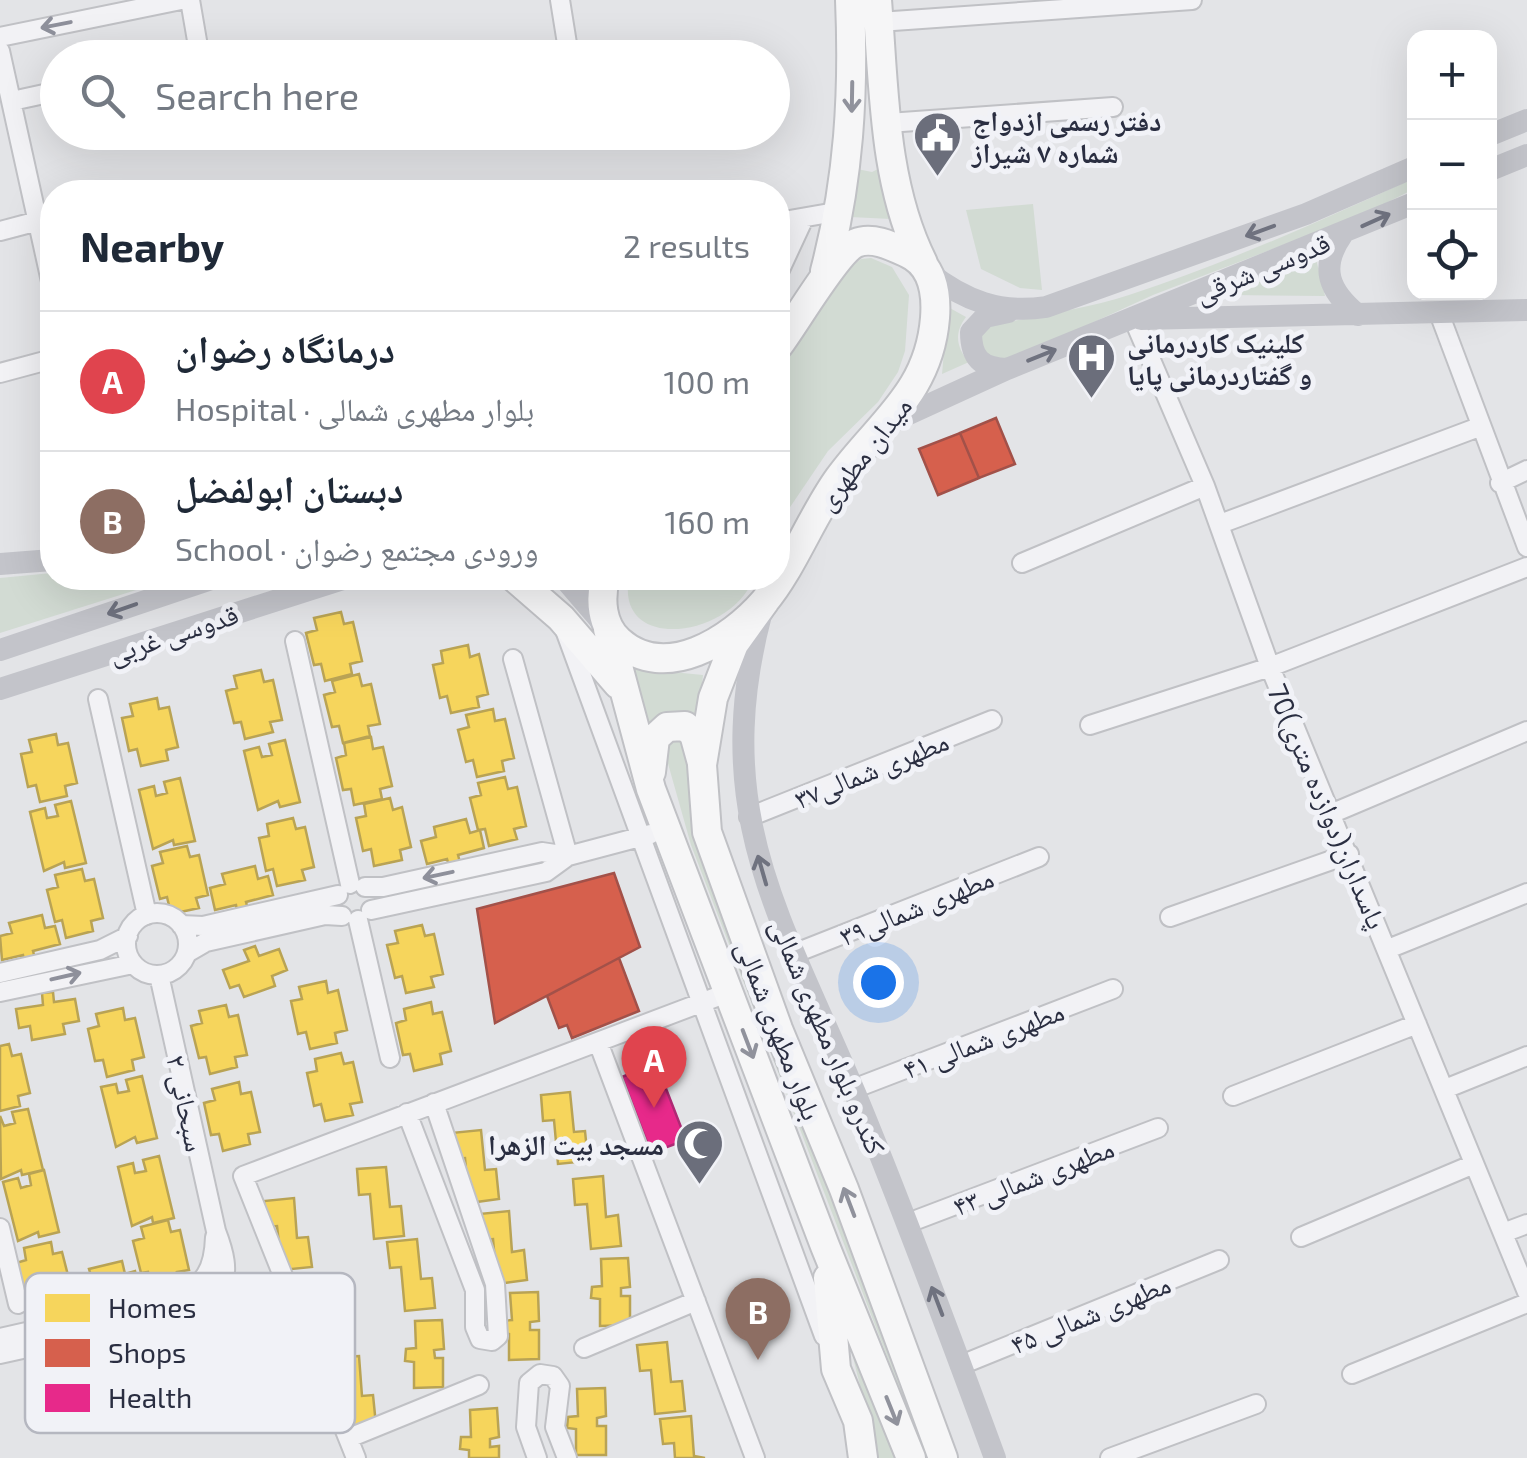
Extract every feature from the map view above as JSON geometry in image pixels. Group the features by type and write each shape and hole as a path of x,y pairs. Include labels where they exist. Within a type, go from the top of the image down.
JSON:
{"main road":[{"path":"820,287 841,211 849,152 850,0"},
{"name":"میدان مطهری","path":"790,559 840,476 911,393 930,344 935,316 926,268 904,220 889,133 878,11"},
{"path":"1497,132 1527,120"},
{"path":"849,152 860,161 873,162 885,154 889,133"},
{"path":"1497,167 1527,155"},
{"name":"قدوسی شرقی","path":"926,268 950,290 1012,311 1046,307 1306,214 1407,170"},
{"name":"قدوسی شرقی","path":"889,423 1007,370 1407,206"},
{"path":"1342,235 1331,250 1327,268 1331,286 1358,316"},
{"path":"790,329 840,256 856,243 871,241 893,247 926,268"},
{"path":"1133,318 1527,310"},
{"path":"1007,370 985,366 976,359 971,332 985,318 1012,311"},
{"path":"0,564 40,561"},
{"name":"قدوسی غربی","path":"0,650 178,590"},
{"name":"قدوسی غربی","path":"0,689 309,590"},
{"path":"529,590 561,618 624,691"},
{"path":"574,590 608,629"},
{"path":"604,590 603,609 608,629"},
{"name":"میدان مطهری","path":"608,629 636,652 678,658 710,646 765,601 772,590"},
{"name":"بلوار مطهری شمالی","path":"765,601 719,673 702,764 707,832 943,1458"},
{"name":"کندرو بلوار مطهری شمالی","path":"765,601 743,697 742,780 760,870 908,1224 994,1458"},
{"name":"بلوار مطهری شمالی","path":"608,629 651,789 654,834 715,998 825,1246 911,1458"},
{"path":"651,789 650,752 655,738 667,727 685,726 694,734 702,764"},
{"path":"825,1246 836,1369 858,1420 863,1458"}],"street":[{"path":"0,37 181,0"},
{"path":"190,0 197,40"},
{"path":"560,0 566,40"},
{"path":"878,11 1114,8 1192,0"},
{"path":"0,51 40,227"},
{"path":"12,101 40,96"},
{"path":"889,133 1114,107"},
{"path":"790,220 841,211"},
{"path":"790,248 804,218"},
{"path":"0,231 38,221"},
{"path":"1439,313 1527,547"},
{"name":"70پاسداران(دوازده متری)","path":"1133,318 1220,524 1270,667 1527,1292"},
{"path":"0,373 40,362"},
{"path":"1220,524 1479,426"},
{"path":"1500,482 1527,470"},
{"path":"1022,563 1205,486"},
{"path":"1090,725 1270,667 1527,567"},
{"path":"0,992 133,964 159,975 176,968 187,952 206,942 325,916 357,915 542,852 568,856 654,834 561,618"},
{"path":"296,641 390,1058"},
{"path":"513,660 568,856"},
{"path":"98,699 147,916"},
{"name":"مطهرى شمالى۳۷","path":"749,817 992,720"},
{"path":"1333,814 1527,732"},
{"path":"1170,918 1350,854"},
{"name":"مطهرى شمالى۳۹","path":"793,954 1039,858"},
{"path":"0,974 100,950 128,936 147,916 166,915 181,925 203,926 351,889 478,876"},
{"path":"351,889 372,899 357,915"},
{"path":"1388,950 1523,894"},
{"path":"181,925 187,952"},
{"path":"128,936 133,964"},
{"name":"سبحانی ۲","path":"159,975 216,1232 228,1262 225,1273"},
{"name":"۴۱ مطهرى شمالى","path":"853,1089 1112,989"},
{"path":"282,1273 242,1176 715,998 836,1369"},
{"path":"1234,1096 1417,1024"},
{"path":"598,1042 755,1458"},
{"path":"1445,1089 1527,1056"},
{"path":"407,1113 475,1290 475,1327 480,1339 492,1340 498,1336 495,1284 434,1103"},
{"name":"مطهرى شمالى ۴۳","path":"908,1224 1158,1128"},
{"path":"1301,1236 1474,1164"},
{"path":"1503,1233 1527,1224"},
{"path":"0,1228 18,1304"},
{"name":"مطهرى شمالى ۴۵","path":"961,1365 1220,1260"},
{"path":"584,1348 696,1301"},
{"path":"1352,1374 1527,1304"},
{"path":"0,1338 25,1334"},
{"path":"0,1354 25,1347"},
{"path":"538,1458 526,1427 530,1383 540,1374 553,1376 560,1386 555,1428 567,1458"},
{"path":"349,1438 479,1385"},
{"path":"1110,1458 1256,1404"},
{"path":"347,1433 356,1458"}],"shaded area":[{"path":"884,166 891,219 850,217 857,169 872,172"},
{"path":"1407,181 1407,192 1364,214 1153,295 1011,360 990,360 976,336 979,330 1110,300 1165,283 1273,241"},
{"path":"1033,204 1042,290 1020,288 981,269 966,210"},
{"path":"871,258 892,267 909,295 905,351 898,372 878,402 828,451 790,507 790,356 842,274 861,259"},
{"path":"1316,259 1325,296 1232,295 1232,293"},
{"path":"948,307 966,317 958,340 969,362 942,374"},
{"path":"40,574 40,590 136,590 0,633 0,578"},
{"path":"629,590 747,590 722,615 700,625 677,629 656,627 639,618 629,602"},
{"path":"631,668 703,675 699,715 679,713 648,730"},
{"path":"680,734 933,1458 926,1458 691,845 665,753 667,742"},
{"path":"845,1325 897,1458 878,1458"}],"building: Homes":[{"path":"341,612 344,624 353,622 362,661 350,664 352,674 325,681 321,664 314,665 306,633 317,630 314,618"},
{"path":"468,645 470,657 479,654 488,694 477,697 479,707 451,713 447,696 440,698 433,665 443,663 441,651"},
{"path":"261,670 264,682 273,680 282,720 270,722 273,732 245,739 241,722 234,723 226,691 237,688 234,676"},
{"path":"359,674 362,686 371,684 380,724 368,726 370,736 343,743 339,726 332,727 324,695 335,692 332,681"},
{"path":"157,698 159,709 169,707 178,747 166,750 168,760 141,766 137,749 129,751 122,718 133,716 130,704"},
{"path":"493,709 495,721 505,719 514,758 502,761 504,771 477,777 473,760 466,762 458,730 469,727 466,715"},
{"path":"56,734 58,745 68,743 77,783 65,786 67,796 40,802 36,785 28,787 21,754 32,752 29,740"},
{"path":"371,737 373,749 383,747 392,786 380,789 382,799 354,805 351,789 343,790 336,758 346,755 344,743"},
{"path":"285,740 300,802 280,807 278,801 258,810 244,751 259,747 262,757 272,755 269,744"},
{"path":"505,777 508,789 517,787 526,826 514,829 517,839 489,846 485,829 478,830 470,798 481,795 478,783"},
{"path":"180,778 195,841 174,845 173,840 153,849 139,790 154,786 156,796 167,793 164,782"},
{"path":"390,798 393,810 402,807 411,847 400,850 402,860 374,866 371,849 363,851 356,818 366,816 364,804"},
{"path":"71,801 86,863 65,868 64,862 44,871 30,812 45,808 47,818 58,816 55,805"},
{"path":"293,818 296,829 305,827 314,867 302,870 305,880 277,886 273,869 266,871 259,838 269,836 267,824"},
{"path":"466,819 470,833 480,830 484,848 458,855 461,866 450,869 447,859 427,864 421,841 436,837 434,827"},
{"path":"187,846 190,857 199,855 208,895 196,898 199,908 171,914 167,897 160,899 152,866 163,863 160,852"},
{"path":"255,866 258,879 268,876 273,895 246,902 249,913 238,916 236,905 215,910 210,888 225,884 222,874"},
{"path":"82,869 85,881 94,879 103,918 91,921 93,931 66,938 62,920 55,922 47,890 58,887 55,875"},
{"path":"42,915 45,928 55,926 60,944 33,951 36,962 25,965 23,955 2,960 0,936 12,933 9,923"},
{"path":"422,925 425,936 434,934 443,974 431,977 434,987 406,993 402,976 395,978 387,945 398,943 395,931"},
{"path":"255,946 259,956 279,949 287,970 272,976 275,986 244,997 239,985 230,988 223,970 249,961 244,950"},
{"path":"326,981 328,993 338,990 347,1030 335,1033 337,1043 310,1049 306,1032 298,1034 291,1001 302,999 299,987"},
{"path":"53,992 54,1002 75,999 79,1021 63,1024 65,1034 32,1040 30,1026 19,1028 16,1009 43,1005 42,993"},
{"path":"431,1002 433,1014 442,1012 451,1051 440,1054 442,1064 414,1071 410,1054 403,1055 396,1023 406,1020 404,1009"},
{"path":"226,1005 229,1017 238,1015 247,1055 235,1057 237,1067 210,1074 206,1057 199,1058 191,1026 202,1023 199,1011"},
{"path":"123,1008 125,1020 135,1018 144,1057 132,1060 134,1070 107,1077 103,1060 95,1061 88,1029 99,1026 96,1014"},
{"path":"9,1044 12,1056 21,1054 30,1093 18,1096 20,1106 0,1111 0,1046"},
{"path":"341,1053 344,1064 353,1062 362,1102 350,1104 353,1115 325,1121 321,1104 314,1106 307,1073 317,1071 315,1059"},
{"path":"142,1076 157,1138 137,1143 135,1137 116,1147 101,1087 116,1084 118,1093 129,1091 126,1080"},
{"path":"239,1082 241,1094 251,1092 260,1132 248,1134 250,1144 223,1151 219,1134 211,1135 204,1103 215,1100 212,1089"},
{"path":"570,1092 574,1132 585,1131 588,1161 558,1164 554,1120 543,1121 541,1095"},
{"path":"28,1109 43,1170 22,1175 21,1170 1,1179 0,1116 4,1126 15,1123 12,1112"},
{"path":"481,1130 485,1170 496,1169 499,1199 469,1203 465,1158 454,1159 451,1133"},
{"path":"159,1156 174,1218 153,1223 152,1217 132,1226 118,1167 133,1163 135,1173 146,1171 143,1160"},
{"path":"386,1167 390,1207 401,1206 404,1236 374,1239 370,1194 359,1195 357,1169"},
{"path":"44,1170 59,1232 39,1237 38,1232 18,1241 3,1182 18,1178 21,1188 31,1185 29,1174"},
{"path":"603,1176 606,1217 618,1215 621,1246 591,1249 587,1204 575,1205 573,1179"},
{"path":"294,1198 297,1238 308,1237 312,1267 282,1270 277,1226 266,1227 264,1201"},
{"path":"509,1211 512,1252 524,1250 527,1280 497,1284 493,1239 481,1240 479,1214"},
{"path":"168,1220 171,1232 180,1230 189,1270 141,1273 133,1241 144,1238 141,1227"},
{"path":"417,1239 421,1279 432,1278 435,1308 405,1311 401,1267 390,1268 387,1242"},
{"path":"51,1242 53,1254 62,1252 67,1273 25,1273 23,1295 16,1263 26,1260 24,1248"},
{"path":"628,1258 630,1287 621,1288 621,1296 630,1296 630,1325 600,1326 600,1299 591,1298 592,1287 602,1286 601,1259"},
{"path":"122,1261 125,1273 90,1273 89,1269"},
{"path":"538,1292 539,1321 530,1322 530,1330 539,1330 539,1359 509,1360 509,1334 500,1332 501,1321 512,1320 510,1293"},
{"path":"442,1320 444,1349 434,1350 435,1358 443,1358 443,1387 414,1388 414,1362 405,1361 406,1349 416,1348 415,1321"},
{"path":"667,1342 671,1382 682,1381 685,1411 655,1414 651,1370 640,1371 637,1345"},
{"path":"355,1356 359,1356 362,1396 373,1395 376,1425 355,1427"},
{"path":"605,1388 606,1416 597,1418 597,1426 606,1426 606,1455 576,1455 576,1429 567,1428 568,1417 578,1416 577,1389"},
{"path":"497,1408 499,1437 490,1439 490,1447 499,1446 499,1458 469,1458 469,1450 460,1449 461,1437 471,1437 470,1410"},
{"path":"691,1416 694,1456 705,1458 675,1458 674,1443 663,1444 660,1419"}],"building: Shops":[{"path":"996,418 1015,464 979,478 960,433"},
{"path":"960,433 979,478 938,495 919,449"},
{"path":"614,873 640,947 495,1023 477,909"},
{"path":"619,958 639,1011 572,1038 567,1025 559,1028 547,996"}],"building: Health":[{"path":"656,1063 686,1140 651,1153 622,1077"}],"place":[{"name":"دفتر رسمی ازدواج شماره ۷ شیراز","path":"937,178"},
{"name":"کلینیک کاردرمانی و گفتاردرمانی پایا","path":"1092,400"},
{"name":"درمانگاه رضوان","path":"654,1108"},
{"name":"مسجد بیت الزهرا","path":"699,1186"},
{"name":"دبستان ابولفضل","path":"758,1360"}]}
